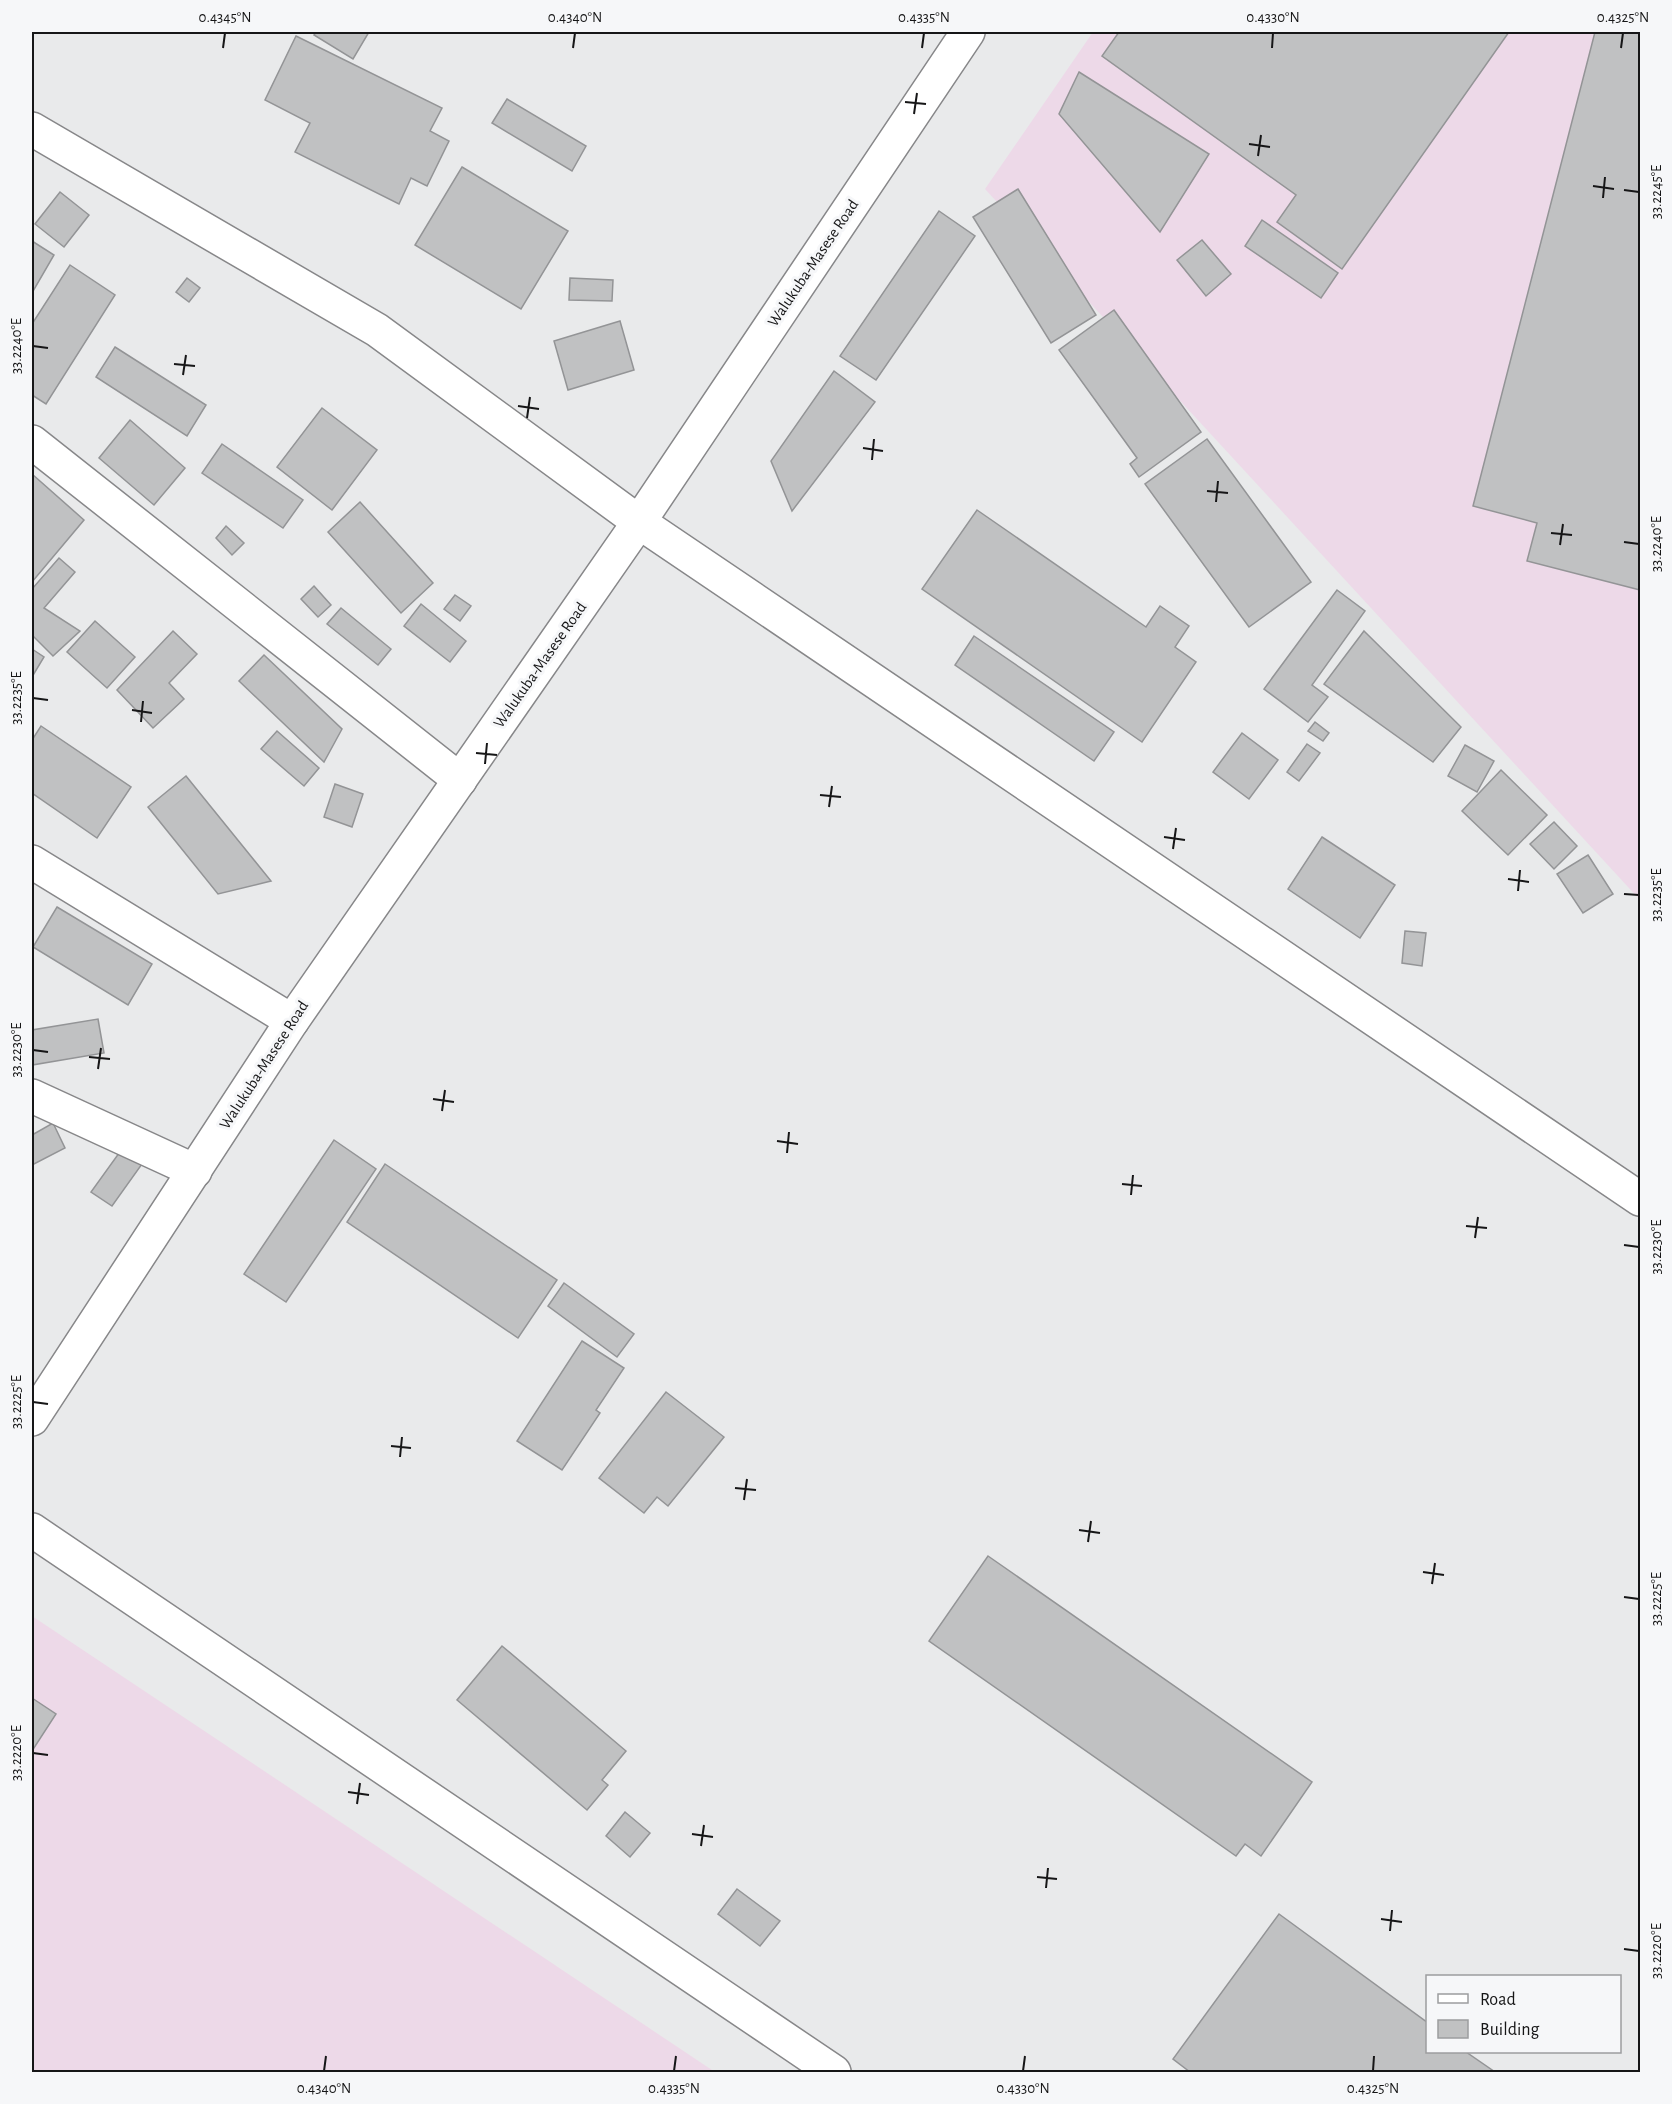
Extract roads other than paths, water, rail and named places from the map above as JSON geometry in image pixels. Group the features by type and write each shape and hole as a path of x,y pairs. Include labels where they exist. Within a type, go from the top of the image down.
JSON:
{"street":[{"name":"Walukuba-Masese Road","path":"32,1419 292,1021 639,522 968,32"},
{"path":"32,129 377,330 639,522 1641,1199"},
{"path":"32,442 460,780"},
{"path":"32,862 292,1021"},
{"path":"32,1096 195,1170"},
{"path":"32,1530 834,2073"}]}
